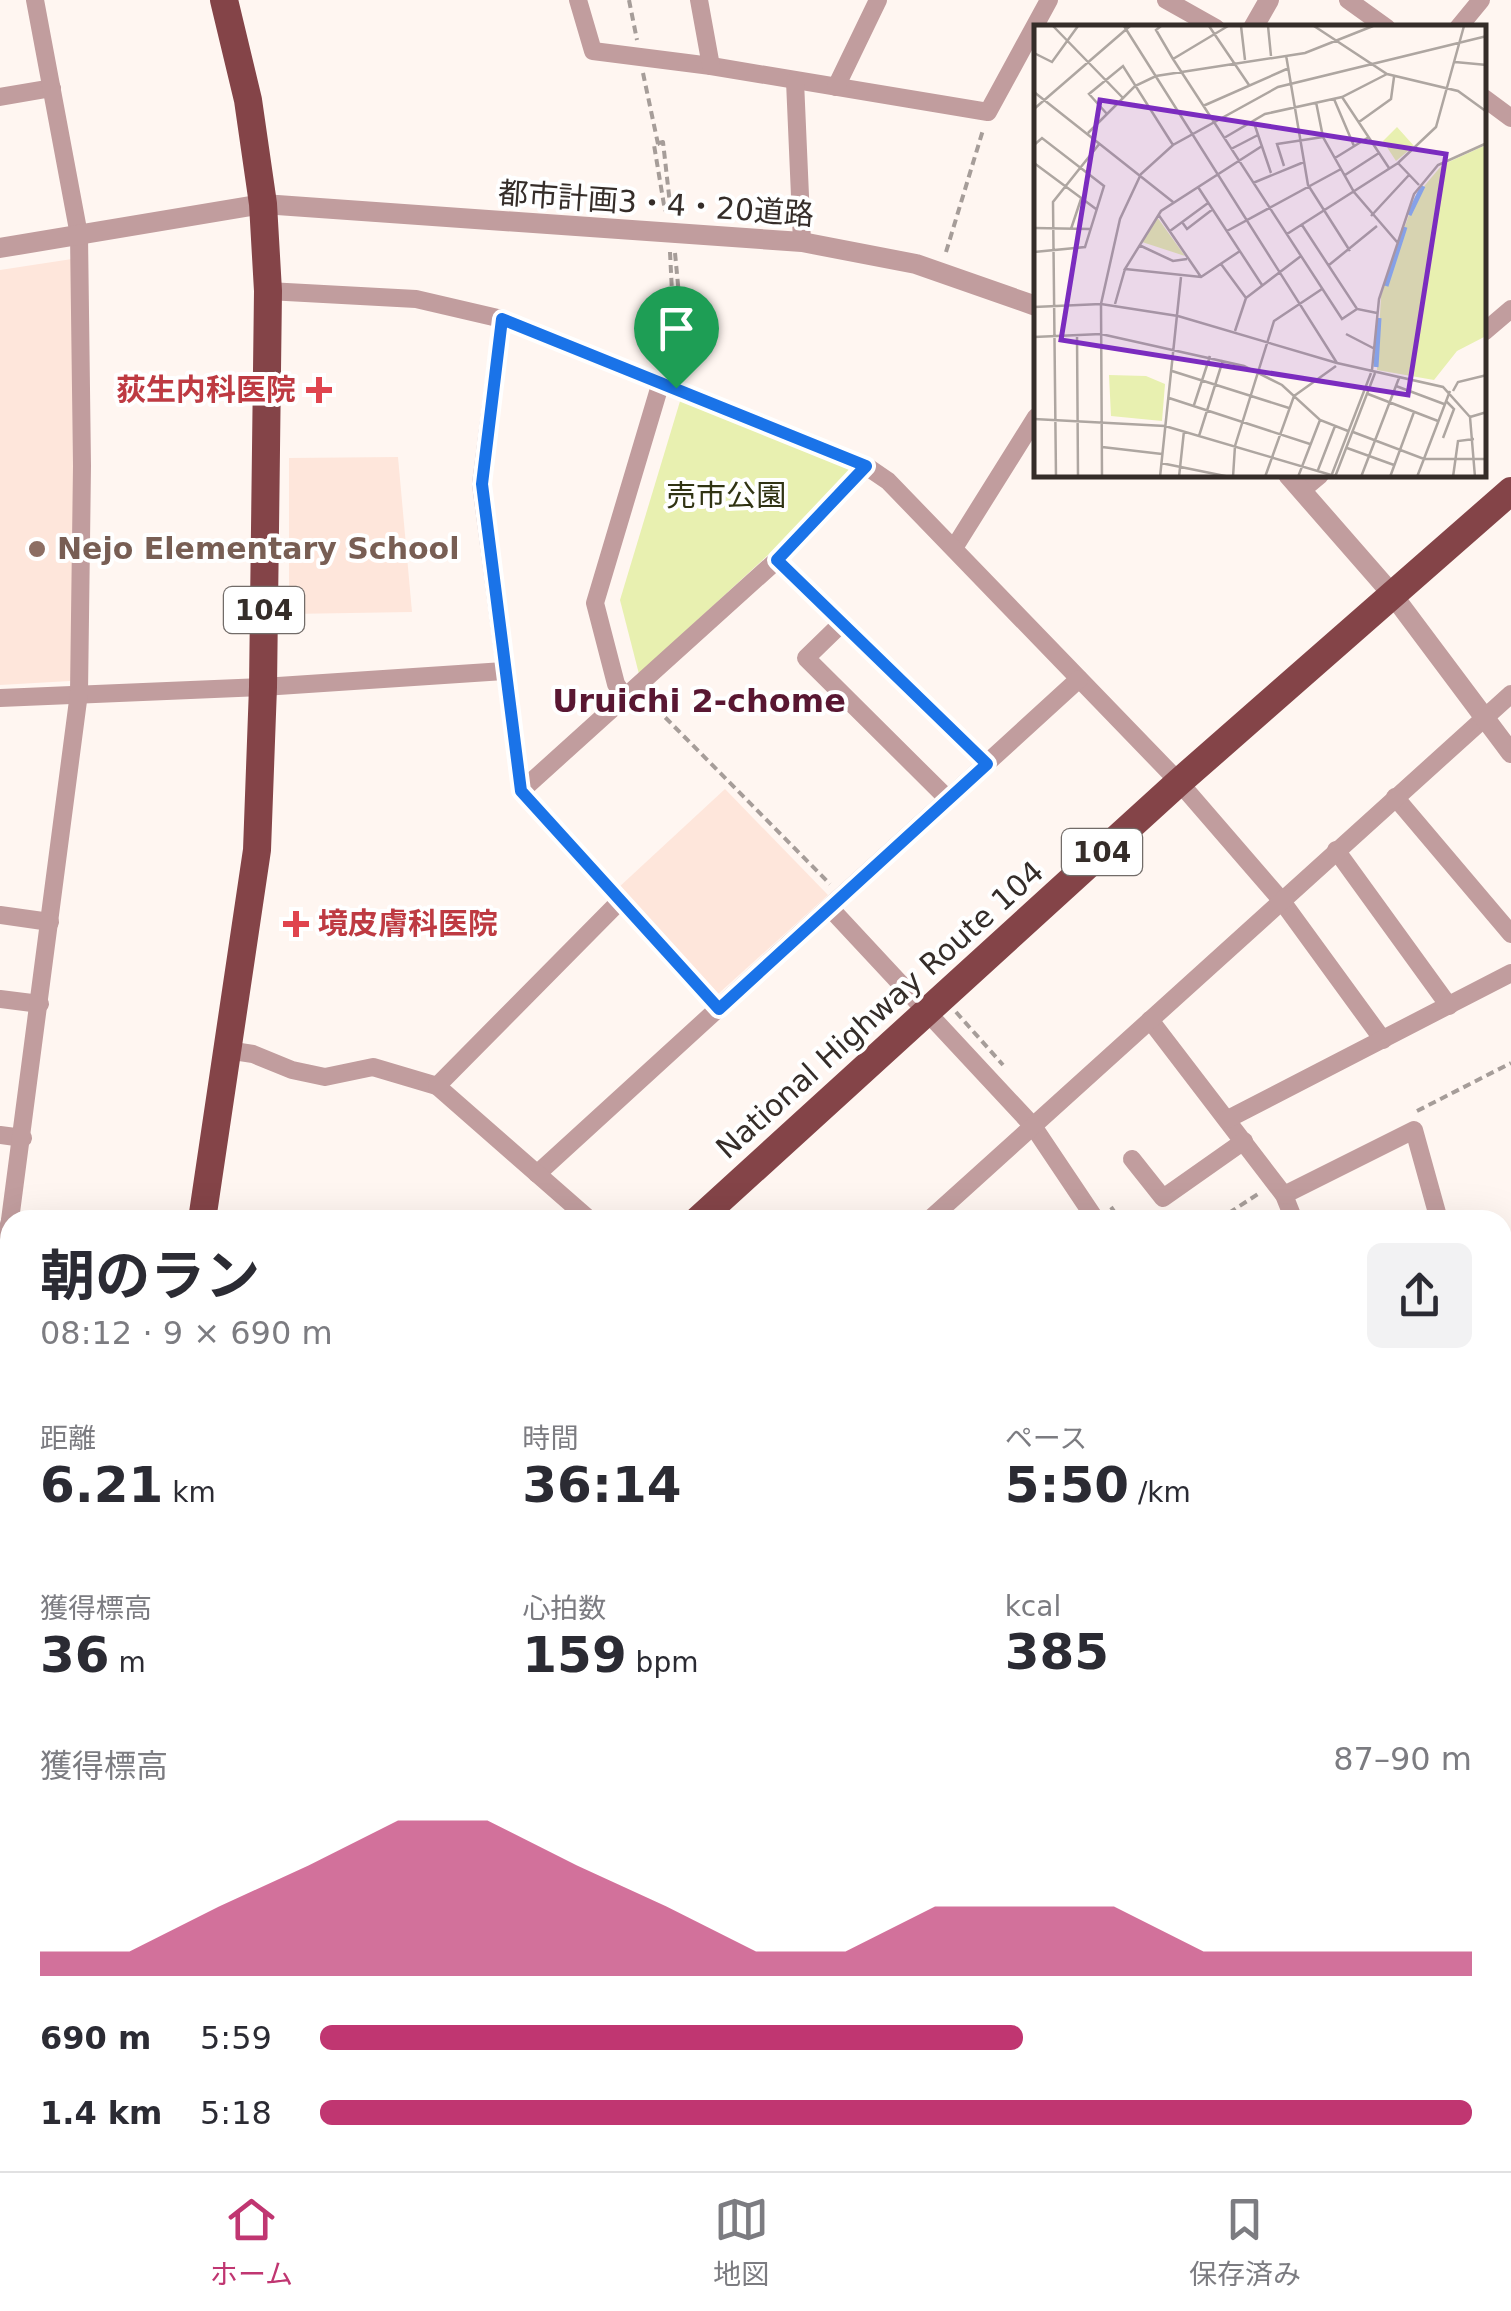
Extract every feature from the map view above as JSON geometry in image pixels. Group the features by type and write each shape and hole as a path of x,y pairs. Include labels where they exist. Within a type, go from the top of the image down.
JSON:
{"highway":[{"name":"104","path":"203,1210 257,850 263,687 268,290 263,204 248,100 224,0"},
{"name":"National Highway Route 104","path":"709,1210 1180,782 1511,492"}],"street":[{"path":"11,1210 79,693 79,235 35,0"},
{"path":"578,0 593,51 711,66 988,112 1034,28"},
{"path":"700,0 711,66"},
{"path":"836,87 878,0"},
{"path":"1035,25 1049,0"},
{"path":"1166,0 1211,25"},
{"path":"1255,25 1269,0"},
{"path":"1348,0 1383,25"},
{"path":"1460,25 1480,0"},
{"path":"795,81 802,242"},
{"path":"0,97 52,88"},
{"path":"1486,99 1511,118"},
{"name":"都市計画3・4・20道路","path":"0,248 263,204 802,242 916,264 1034,305"},
{"path":"268,290 416,299 502,319 866,466 888,481 1180,782 1281,900 1383,1040"},
{"path":"1486,330 1511,308"},
{"path":"502,319 482,484 521,791 719,1009"},
{"path":"629,691 616,684 595,603 669,385"},
{"path":"954,548 1034,420"},
{"path":"521,791 777,560 866,466"},
{"path":"1295,483 1392,594 1511,754"},
{"path":"777,560 987,764"},
{"path":"842,622 806,658 948,799"},
{"path":"0,698 263,687 504,671"},
{"path":"537,1174 1079,679"},
{"path":"940,1210 1511,694"},
{"path":"1395,797 1511,934"},
{"path":"1336,850 1449,1006"},
{"path":"437,1086 620,901"},
{"path":"836,902 926,1011 1032,1126 1089,1210"},
{"path":"0,914 50,922"},
{"path":"1228,1119 1511,973"},
{"path":"0,999 40,1004"},
{"path":"1150,1020 1228,1119 1284,1195 1290,1210"},
{"path":"227,1050 253,1054 292,1070 325,1077 373,1067 437,1086 578,1210"},
{"path":"1284,1195 1414,1130 1437,1210"},
{"path":"0,1135 23,1138"},
{"path":"1132,1159 1162,1198 1244,1141"}],"path":[{"path":"946,252 988,112"},
{"path":"658,144 654,144 665,211"},
{"path":"669,385 676,327 672,327 670,252"},
{"path":"629,691 836,902"}],"shaded area":[{"name":"Nejo Elementary School","path":"72,259 74,678 0,685 0,270"},
{"path":"398,457 412,612 289,614 289,458"},
{"path":"725,789 828,895 718,994 618,888"}],"green space":[{"name":"売市公園","path":"681,398 851,466 852,472 818,509 639,674 620,600"}],"place":[{"name":"荻生内科医院","path":"319,390"},
{"name":"Nejo Elementary School","path":"37,549"},
{"name":"境皮膚科医院","path":"296,924"}],"district":[{"name":"Uruichi 2-chome","path":"699,701"}],"route":[{"path":"502,319 676,388 866,466 777,560 987,764 719,1009 521,791 482,484 502,319"}]}
